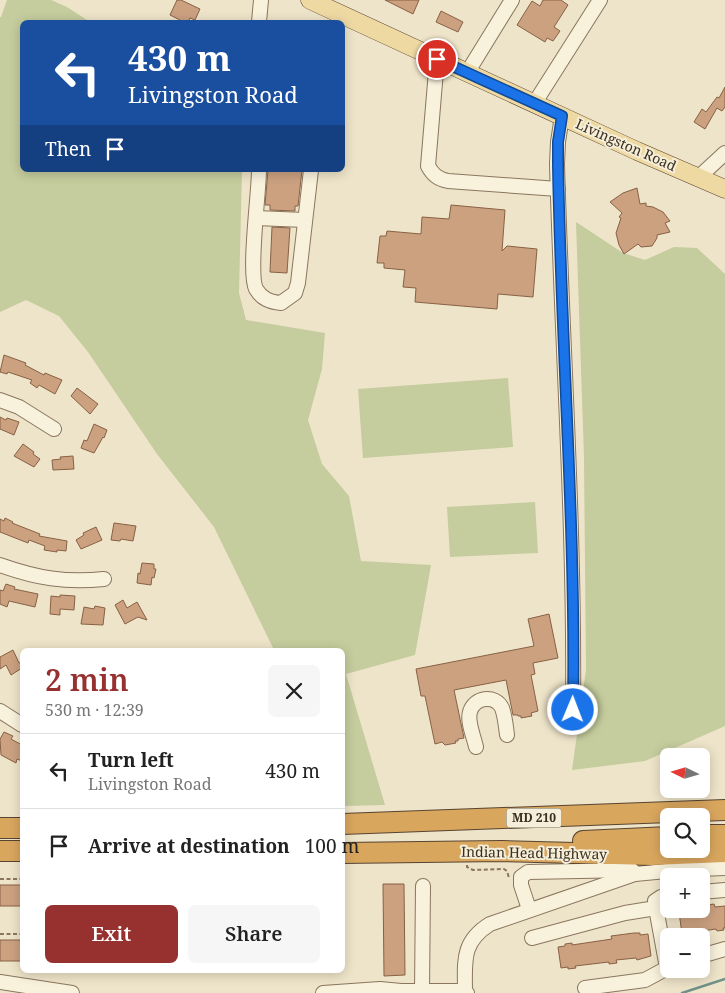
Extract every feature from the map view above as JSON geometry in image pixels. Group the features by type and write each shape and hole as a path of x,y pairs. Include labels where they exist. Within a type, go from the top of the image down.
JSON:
{"highway":[{"name":"MD 210","path":"345,824 725,810"},
{"path":"410,822 564,827 660,826"},
{"path":"710,825 725,824"},
{"path":"0,828 20,828"},
{"path":"710,835 725,835"},
{"path":"502,851 563,842 660,837"},
{"path":"0,851 20,851"},
{"name":"Indian Head Highway","path":"345,853 502,851 652,854 725,852"}],"main road":[{"name":"Livingston Road","path":"310,0 637,151 725,189"}],"street":[{"path":"259,20 260,0"},
{"path":"467,72 512,0"},
{"path":"534,104 600,0"},
{"path":"437,59 428,166 432,173 441,180 448,181 558,189"},
{"path":"562,116 558,142 558,189 569,471 573,710"},
{"path":"700,177 725,153"},
{"path":"259,172 253,271 256,288 267,301 281,303 295,293 298,283 311,172"},
{"path":"256,218 305,220"},
{"path":"0,400 19,408 54,429"},
{"path":"0,565 26,575 50,579 74,581 104,579"},
{"path":"476,747 470,713 474,705 480,700 490,698 498,702 502,709 507,735"},
{"path":"0,710 20,725"},
{"path":"323,993 380,989 466,992 466,957 469,946 474,936 490,924 635,874 668,870 725,868"},
{"path":"529,909 521,885 521,877 528,872 632,870 635,874"},
{"path":"422,991 423,886"},
{"path":"710,891 725,890"},
{"path":"660,898 656,901 660,928"},
{"path":"532,938 625,913 656,908"},
{"path":"710,953 725,949"},
{"path":"585,988 645,980 660,972"},
{"path":"0,982 72,993"}],"path":[{"path":"467,851 468,867 470,869 504,869 507,871 510,880"},
{"path":"0,879 20,879"},
{"path":"0,934 20,934"}],"green space":[{"path":"7,0 51,0 67,7 87,20 20,20 20,172 242,172 239,293 246,320 325,333 322,369 308,420 322,464 349,496 361,561 431,565 415,655 346,674 385,805 345,806 345,648 273,648 214,527 157,454 88,352 59,316 26,300 0,312 1,17"},
{"path":"576,222 623,253 645,260 674,247 697,248 725,274 725,726 675,748 660,748 660,754 645,761 572,770 586,670 584,457"},
{"path":"508,378 513,447 363,458 358,389"},
{"path":"535,502 538,553 450,557 447,507"}],"building":[{"path":"177,0 200,9 195,20 190,18 189,20 180,20 170,15"},
{"path":"385,0 419,0 413,14"},
{"path":"543,0 561,0 568,5 554,27 560,31 553,41 547,38 545,42 517,25 532,1 540,6"},
{"path":"441,11 463,22 458,32 436,22"},
{"path":"725,87 725,107 722,111 717,108 705,129 694,122 702,109 706,112 717,97 719,98"},
{"path":"268,172 302,172 298,206 295,206 295,211 270,210 270,205 265,205"},
{"path":"637,188 640,204 646,203 646,206 663,212 670,221 665,223 670,232 657,235 652,246 641,247 638,244 624,254 616,233 621,218 619,217 622,213 610,202 623,193"},
{"path":"451,205 505,210 502,251 507,246 537,249 533,297 498,294 497,309 415,302 416,288 403,287 405,270 384,268 384,263 377,263 380,236 386,236 387,231 421,234 422,217 449,219"},
{"path":"272,227 290,228 287,273 270,272"},
{"path":"4,355 26,363 25,365 44,375 45,373 62,380 55,394 39,385 37,388 30,383 32,380 8,372 7,374 0,372"},
{"path":"77,388 98,404 90,414 71,396"},
{"path":"0,417 19,422 14,435 0,429"},
{"path":"94,424 107,430 94,453 81,448 84,440 87,441"},
{"path":"23,444 40,459 34,467 14,456"},
{"path":"73,456 74,469 53,470 52,460"},
{"path":"5,518 12,523 40,534 39,536 67,541 66,551 44,550 45,546 29,540 28,543 0,532 0,519 4,521"},
{"path":"114,523 136,526 133,541 111,540"},
{"path":"96,527 102,540 81,549 76,540 84,535 83,533"},
{"path":"142,563 154,564 154,569 156,569 151,585 137,583"},
{"path":"6,584 15,587 14,589 38,594 35,607 9,601 7,607 0,604 0,590 3,591"},
{"path":"60,595 75,596 74,610 60,609 60,615 50,614 51,596 60,597"},
{"path":"123,600 127,608 137,602 147,620 138,617 125,624 115,605"},
{"path":"95,606 105,608 103,625 81,624 84,607 94,609"},
{"path":"549,614 558,658 533,663 535,674 531,675 538,711 531,713 532,716 521,718 521,716 513,715 506,680 454,690 464,738 458,739 458,741 455,741 456,743 445,745 442,742 435,744 425,696 421,696 416,669 534,646 528,619"},
{"path":"13,650 20,663 20,669 11,675 6,665 0,669 0,657"},
{"path":"4,732 13,736 11,739 20,744 20,760 17,759 16,763 1,755 0,739"},
{"path":"383,884 404,884 405,975 384,976"},
{"path":"0,885 20,885 20,906 0,906"},
{"path":"714,904 715,907 725,906 724,930 681,928 680,918 710,918 710,905"},
{"path":"640,933 640,935 648,934 651,956 637,960 636,958 616,960 617,963 609,964 609,962 575,966 576,968 568,969 568,967 561,968 558,947 565,946 565,944 572,943 572,945 612,939 611,936"},
{"path":"0,940 20,940 20,961 0,961"}],"waterway":[{"path":"682,993 725,979"}],"route":[{"path":"437,59 562,116 558,142 558,164 563,354 570,480 573,710"}]}
